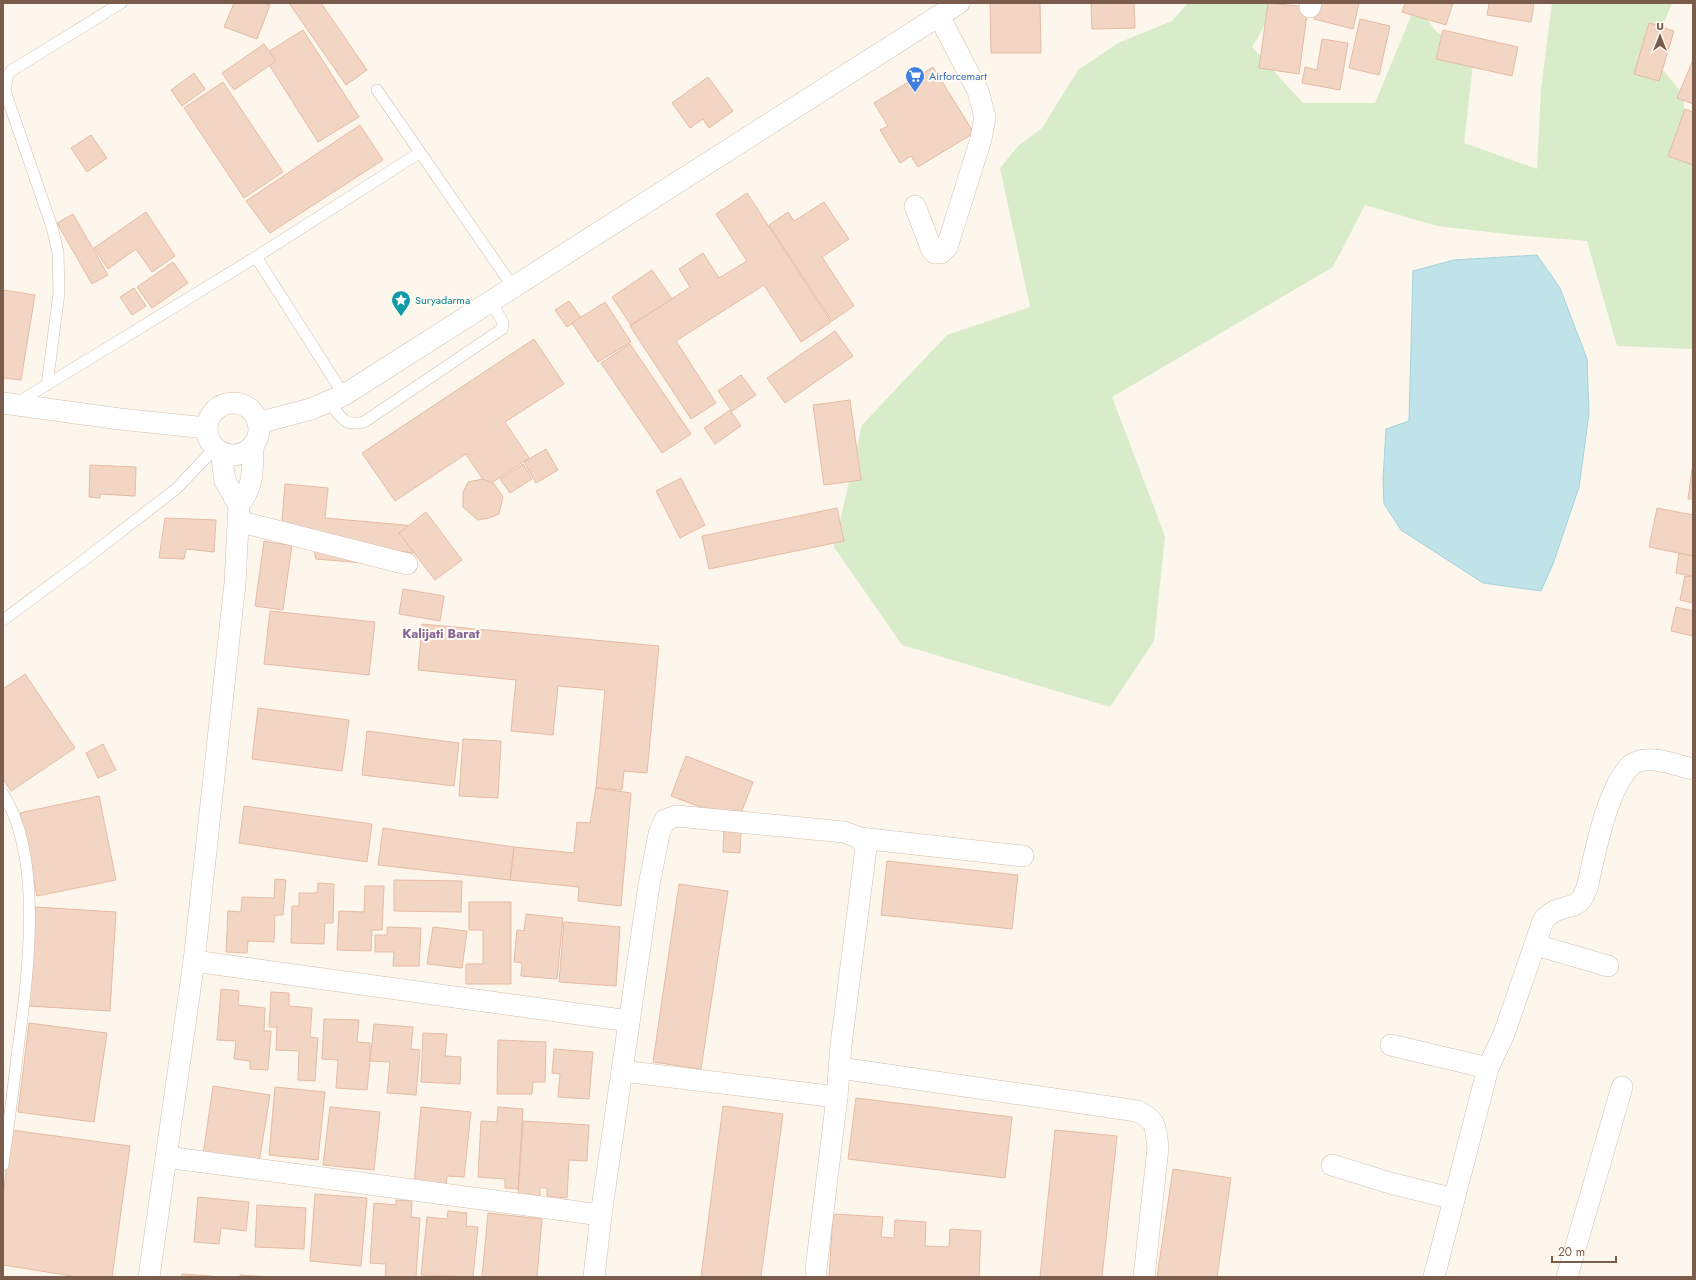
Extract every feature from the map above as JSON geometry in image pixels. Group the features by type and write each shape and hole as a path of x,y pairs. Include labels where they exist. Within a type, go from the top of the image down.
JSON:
{"street":[{"path":"258,423 284,417 337,398 959,3"},
{"path":"915,206 932,250 935,253 941,253 947,247 981,139 985,117 978,92 939,16"},
{"path":"238,513 251,483 254,445 259,430 258,423 255,414 240,404 230,403 221,405 214,411 209,419 207,428 209,441 218,450 235,456 249,450 254,445"},
{"path":"9,404 120,419 207,428"},
{"path":"149,1277 194,961 235,583 238,513 233,497 225,481 218,450"},
{"path":"238,513 407,564"},
{"path":"1434,1277 1488,1068 1504,1034 1544,921 1549,914 1582,899 1587,888 1604,816 1619,781 1632,764 1645,760 1693,769"},
{"path":"594,1277 601,1215 649,885 659,834 665,820 677,816 844,832 860,838 1023,856"},
{"path":"816,1277 837,1097 841,1045 866,848 860,838"},
{"path":"1536,944 1608,966"},
{"path":"194,961 629,1021"},
{"path":"1391,1045 1488,1068"},
{"path":"840,1068 1137,1111 1150,1117 1155,1127 1158,1147 1144,1277"},
{"path":"622,1071 837,1097"},
{"path":"1568,1277 1622,1087"},
{"path":"166,1157 601,1215"},
{"path":"1332,1165 1390,1183 1454,1198"}],"lane":[{"path":"47,385 59,293 58,252 52,227 6,91 6,77 12,71 121,3"},
{"path":"377,90 419,153 513,287"},
{"path":"9,404 47,385 256,257 419,153"},
{"path":"256,257 337,398 346,422 353,425 364,422 502,328 503,322 491,301"},
{"path":"3,620 176,489 218,450"},
{"path":"3,794 13,812 20,831 30,908 24,1001 3,1165"}],"green space":[{"path":"1188,3 1278,3 1252,47 1303,103 1375,103 1416,4 1435,30 1473,64 1464,143 1537,169 1541,89 1552,3 1672,3 1651,55 1684,96 1684,117 1693,142 1693,349 1617,346 1587,241 1437,226 1365,205 1333,267 1112,397 1165,536 1154,641 1110,707 902,645 834,547 862,425 947,335 1030,307 1000,168 1019,145 1042,128 1078,70 1118,43 1172,21"}],"water":[{"path":"1537,255 1560,288 1587,359 1589,414 1579,487 1553,564 1541,591 1483,583 1401,530 1384,504 1383,480 1386,429 1409,421 1413,271 1454,260"}],"building":[{"path":"234,3 264,3 270,5 257,39 224,27"},
{"path":"289,3 321,3 367,70 346,85"},
{"path":"990,3 1040,3 1041,53 991,53"},
{"path":"1091,3 1134,3 1135,28 1092,29"},
{"path":"1268,3 1308,7 1299,74 1259,68"},
{"path":"1318,3 1359,3 1353,29 1314,19"},
{"path":"1405,3 1453,3 1446,25 1402,12"},
{"path":"1489,3 1534,3 1531,22 1487,15"},
{"path":"1360,19 1390,26 1379,75 1349,68"},
{"path":"1649,23 1674,31 1659,81 1634,74"},
{"path":"303,30 359,117 318,142 263,55"},
{"path":"1443,30 1518,47 1512,76 1436,59"},
{"path":"1322,39 1348,43 1340,90 1302,83 1305,67 1317,70"},
{"path":"264,44 276,61 234,90 222,73"},
{"path":"1693,60 1693,104 1677,98"},
{"path":"933,67 974,133 918,167 911,156 900,163 880,130 888,126 874,103"},
{"path":"194,73 205,89 182,106 171,90"},
{"path":"708,77 733,111 709,128 703,119 690,128 672,103"},
{"path":"223,82 283,172 244,198 184,108"},
{"path":"1685,109 1693,112 1693,165 1668,156"},
{"path":"360,125 383,160 270,233 246,201"},
{"path":"91,135 107,158 87,172 71,148"},
{"path":"747,193 831,322 801,342 764,285 676,341 716,403 691,419 630,326 690,287 679,269 703,253 719,278 747,261 716,214"},
{"path":"824,202 849,239 822,257 854,306 832,321 769,225 788,212 794,221"},
{"path":"146,212 175,256 152,272 136,249 108,269 94,248"},
{"path":"73,214 108,275 92,284 57,223"},
{"path":"173,262 188,283 152,308 137,287"},
{"path":"652,270 672,299 631,325 612,297"},
{"path":"134,288 146,306 132,315 120,297"},
{"path":"3,290 35,295 21,380 3,378"},
{"path":"569,301 581,318 567,327 555,310"},
{"path":"605,302 631,342 598,362 572,323"},
{"path":"835,331 853,356 785,403 767,378"},
{"path":"534,339 564,384 505,422 529,458 487,486 466,454 395,501 362,453"},
{"path":"630,344 691,434 662,453 601,363"},
{"path":"741,375 756,395 732,411 718,391"},
{"path":"850,400 861,480 824,485 813,405"},
{"path":"730,410 741,426 715,444 704,428"},
{"path":"546,449 558,470 536,483 524,462"},
{"path":"523,464 532,479 510,493 500,479"},
{"path":"90,465 136,467 135,496 100,494 100,498 89,497"},
{"path":"1692,469 1693,499 1688,499"},
{"path":"681,478 705,525 680,538 656,491"},
{"path":"483,479 494,484 503,497 499,514 478,520 463,507 463,492 468,482"},
{"path":"285,484 328,488 325,518 416,526 414,553 389,550 387,565 316,559 313,548 280,544"},
{"path":"837,508 844,541 709,569 702,536"},
{"path":"1657,508 1693,515 1693,556 1649,547"},
{"path":"426,512 462,560 435,580 399,533"},
{"path":"165,518 216,520 214,552 186,549 184,559 159,558"},
{"path":"264,541 280,544 292,544 283,610 255,606"},
{"path":"1679,553 1693,556 1693,576 1676,573"},
{"path":"1685,576 1693,577 1693,603 1680,600"},
{"path":"403,589 444,596 440,621 399,614"},
{"path":"1676,607 1693,611 1693,636 1671,631"},
{"path":"270,611 375,622 369,675 264,664"},
{"path":"422,624 659,646 647,773 624,771 622,790 596,788 605,690 558,686 553,735 511,731 516,680 418,670"},
{"path":"25,674 75,748 11,791 3,779 3,689"},
{"path":"258,708 349,720 342,771 252,759"},
{"path":"367,731 459,743 454,786 362,775"},
{"path":"463,739 501,741 498,798 459,796"},
{"path":"103,744 116,770 98,778 86,753"},
{"path":"686,756 753,782 738,821 671,796"},
{"path":"596,788 631,793 621,906 578,901 579,887 510,880 514,847 574,853 577,822 590,823"},
{"path":"99,796 116,880 37,896 20,813"},
{"path":"244,806 372,824 367,862 239,843"},
{"path":"383,828 514,847 510,880 378,865"},
{"path":"724,831 741,832 740,853 723,852"},
{"path":"887,861 1018,875 1012,929 881,915"},
{"path":"275,879 286,880 283,915 275,915 274,942 248,941 247,953 226,952 228,911 241,912 242,897 274,898"},
{"path":"394,880 462,881 461,912 394,911"},
{"path":"318,883 334,884 333,923 325,923 324,944 291,943 292,906 299,906 299,893 317,893"},
{"path":"679,884 728,891 701,1069 653,1062"},
{"path":"365,886 384,886 382,930 372,930 371,951 337,950 339,911 364,912"},
{"path":"469,902 511,902 511,984 466,984 466,964 483,964 483,930 469,930"},
{"path":"35,907 116,912 110,1011 29,1006"},
{"path":"526,914 563,918 557,979 521,976 522,963 514,962 517,930 524,931"},
{"path":"564,922 620,927 616,986 559,982"},
{"path":"387,927 421,928 419,966 393,966 394,952 375,952 375,935 387,935"},
{"path":"433,927 467,931 462,968 427,964"},
{"path":"221,989 239,991 238,1005 265,1008 264,1031 271,1031 268,1070 250,1069 250,1061 234,1059 236,1041 217,1040"},
{"path":"271,992 289,993 289,1006 312,1008 310,1037 318,1038 315,1081 298,1080 299,1051 276,1050 277,1027 269,1027"},
{"path":"324,1019 359,1020 357,1042 370,1043 367,1090 336,1088 338,1060 322,1059"},
{"path":"29,1023 107,1033 94,1122 18,1112"},
{"path":"374,1024 413,1027 411,1049 420,1050 416,1095 387,1093 390,1062 370,1061"},
{"path":"423,1033 447,1034 445,1056 461,1057 460,1084 421,1082"},
{"path":"498,1040 546,1042 545,1082 533,1082 532,1094 497,1094"},
{"path":"554,1049 593,1052 589,1099 558,1097 560,1074 552,1073"},
{"path":"213,1086 270,1095 259,1163 203,1155"},
{"path":"275,1087 325,1092 318,1160 269,1155"},
{"path":"856,1098 1012,1117 1005,1178 848,1159"},
{"path":"723,1106 783,1114 761,1277 701,1277"},
{"path":"330,1107 380,1112 374,1170 323,1165"},
{"path":"421,1107 471,1112 464,1177 447,1176 446,1188 414,1184"},
{"path":"498,1107 523,1109 518,1189 505,1188 505,1179 478,1177 481,1121 497,1122"},
{"path":"523,1121 589,1125 587,1161 569,1160 567,1198 547,1196 547,1188 540,1188 540,1197 518,1196"},
{"path":"11,1130 130,1146 112,1277 78,1277 3,1265 3,1196"},
{"path":"1055,1130 1117,1136 1102,1277 1040,1277"},
{"path":"1173,1169 1231,1178 1217,1277 1157,1277"},
{"path":"315,1194 367,1198 361,1266 310,1261"},
{"path":"198,1197 249,1202 246,1231 221,1228 219,1244 194,1242"},
{"path":"396,1200 412,1201 411,1217 420,1218 416,1277 385,1277 386,1264 370,1263 374,1203 396,1205"},
{"path":"257,1205 306,1208 304,1249 255,1247"},
{"path":"448,1211 467,1213 466,1226 478,1227 473,1277 421,1275 427,1217 447,1219"},
{"path":"488,1213 542,1219 537,1277 482,1277"},
{"path":"833,1214 883,1217 881,1237 894,1238 895,1220 926,1222 925,1246 949,1247 950,1229 981,1231 979,1277 829,1277"},
{"path":"182,1274 212,1276 212,1277 181,1277"},
{"path":"240,1275 273,1277 240,1277"}],"place":[{"name":"Airforcemart","path":"915,93"},
{"name":"Suryadarma","path":"401,317"}],"district":[{"name":"Kalijati Barat","path":"441,633"}]}
